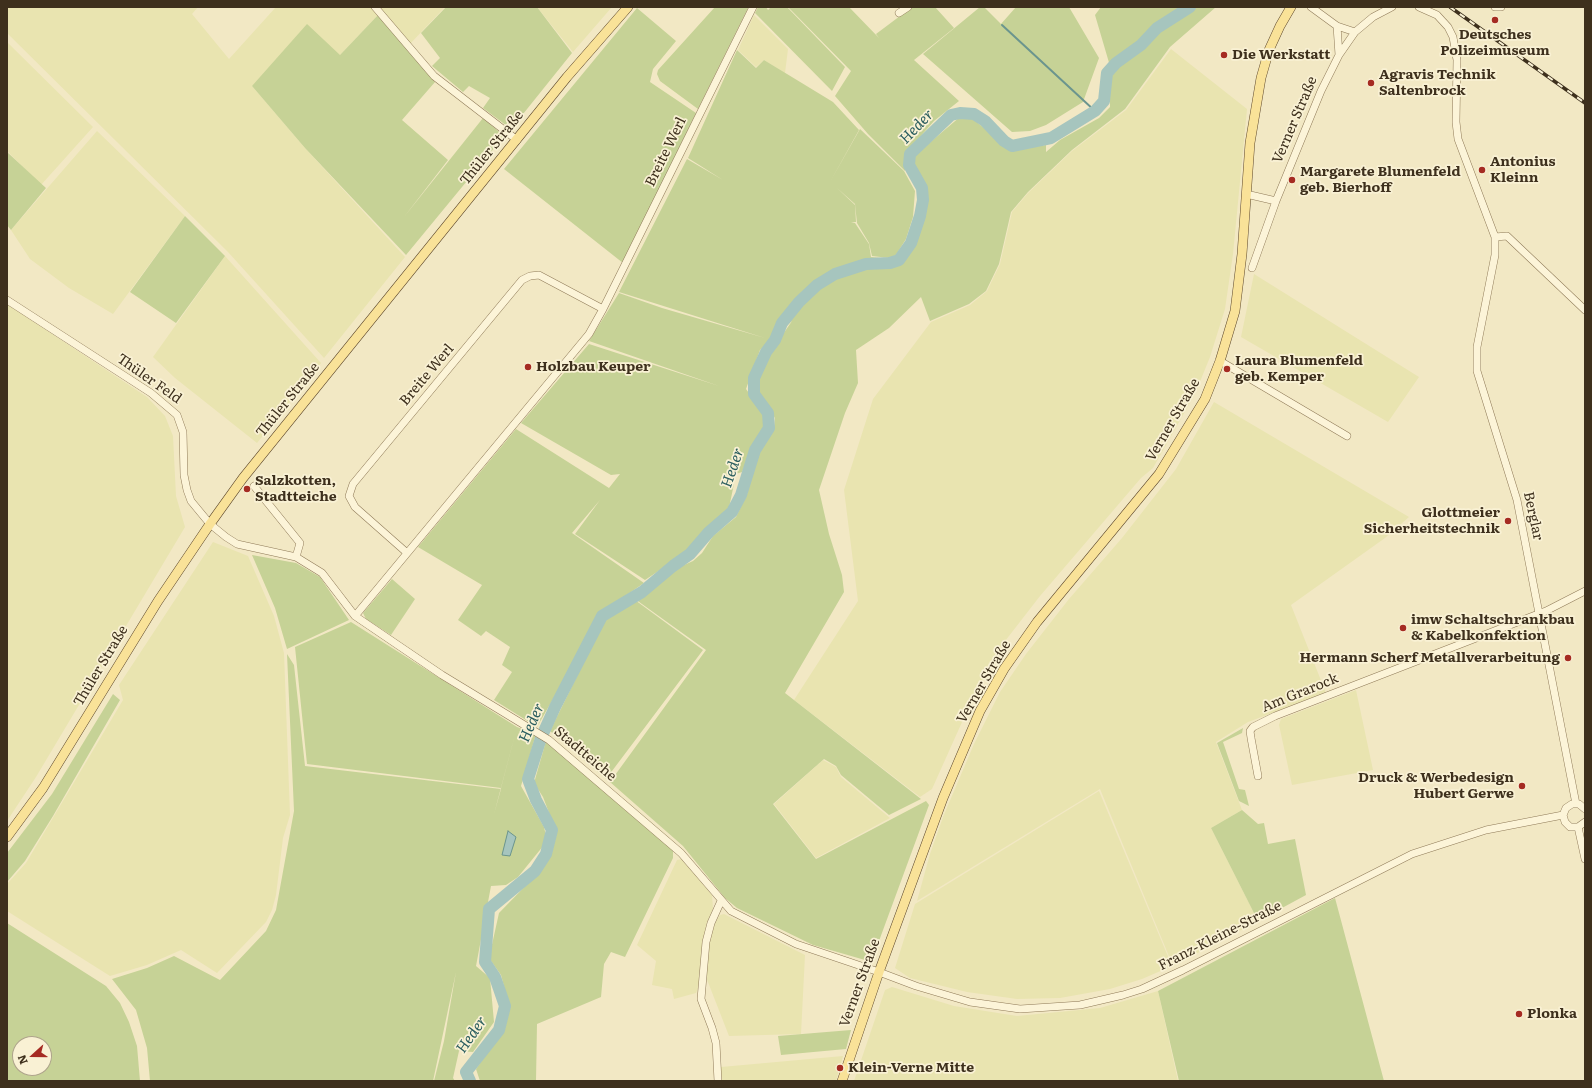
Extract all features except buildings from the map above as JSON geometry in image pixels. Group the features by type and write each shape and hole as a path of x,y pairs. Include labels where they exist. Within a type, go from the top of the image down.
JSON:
{"main road":[{"name":"Thüler Straße","path":"7,837 43,788 158,601 243,478 567,77 628,7"},
{"name":"Verner Straße","path":"842,1081 879,972 943,798 984,705 1004,669 1037,622 1158,474 1204,400 1220,361 1235,311 1255,106 1261,78 1277,32 1291,7"}],"street":[{"path":"375,7 434,76 517,140"},
{"name":"Breite Werl","path":"356,616 406,552 589,334 603,309 753,7"},
{"path":"899,13 908,7"},
{"path":"1311,7 1338,26 1355,32"},
{"path":"1339,55 1355,32 1373,17 1392,7"},
{"path":"1419,7 1438,16 1453,37 1457,60 1456,122 1458,139 1495,237 1507,236 1585,310"},
{"path":"1495,7 1501,7"},
{"name":"Verner Straße","path":"1252,268 1276,201 1321,91 1339,55 1338,26"},
{"path":"1246,194 1276,201"},
{"name":"Berglar","path":"1495,237 1495,255 1476,347 1477,371 1490,416 1512,480 1540,614 1576,804"},
{"name":"Breite Werl","path":"406,552 355,507 349,496 353,484 522,280 530,276 539,275 603,309"},
{"name":"Thüler Feld","path":"7,300 151,393 178,415 183,432 184,475 187,490 194,506 210,524"},
{"path":"1220,361 1347,436"},
{"path":"254,486 300,543 296,557"},
{"name":"Stadtteiche","path":"210,524 238,544 296,557 322,573 356,616 442,674 549,740 681,853 731,911 796,944 879,972"},
{"name":"Am Grarock","path":"1258,776 1250,731 1253,727 1275,716 1540,614 1585,591"},
{"path":"1585,809 1576,804 1568,806 1563,814 1567,825 1578,827 1585,822"},
{"name":"Franz-Kleine-Straße","path":"879,972 956,999 1001,1007 1020,1009 1060,1007 1102,1001 1142,989 1162,981 1412,854 1486,830 1563,814"},
{"path":"1578,827 1585,859"},
{"path":"718,1081 716,1043 701,999 706,942 711,923 721,901"}],"shaded area":[{"path":"7,7 198,7 192,14 229,59 276,7 371,7 378,15 340,55 252,86 305,148 405,257 324,358 228,252 7,33"},
{"path":"379,7 445,7 409,45"},
{"path":"537,7 612,7 573,52"},
{"path":"754,15 788,49 785,73 764,60 756,67 738,50"},
{"path":"7,42 93,127 41,185 7,151"},
{"path":"1171,49 1247,109 1233,254 1225,309 1210,357 1195,394 1153,468 1141,478 1040,596 1002,645 971,702 932,789 920,797 794,700 858,601 844,490 873,399 931,322 970,305 987,291 1000,264 1012,212 1028,193 1072,151 1126,110"},
{"path":"97,131 185,216 113,314 69,288 30,259 11,230"},
{"path":"225,256 321,363 257,443 175,378 153,357"},
{"path":"1254,274 1419,377 1388,422 1241,337"},
{"path":"7,304 147,397 165,416 173,436 176,496 185,527 36,777 7,821"},
{"path":"1214,402 1409,517 1385,538 1291,605 1326,693 1248,722 1216,742 1242,810 1211,828 1258,921 1173,966 1100,789 917,901 930,854 943,817 974,744 1000,692 1026,654 1069,599 1122,538 1176,469"},
{"path":"213,542 248,556 274,616 284,653 290,815 283,838 276,895 272,910 266,922 217,973 181,950 147,965 110,976 7,911 7,884 26,863 123,700 119,685"},
{"path":"1356,690 1373,770 1292,785 1279,725 1281,719"},
{"path":"823,760 836,767 841,777 890,818 816,858 774,804"},
{"path":"1099,791 1172,966 1142,979 1110,989 1060,998 1017,999 967,992 910,978 895,968 915,904"},
{"path":"682,859 712,895 713,909 707,922 703,941 699,986 696,993 674,999 672,989 652,985 656,961 637,945 677,860"},
{"path":"724,914 805,955 801,1034 729,1036 706,977 709,941 714,924 720,915"},
{"path":"892,987 954,1006 1017,1016 1100,1008 1158,991 1178,1081 854,1081 885,990"},
{"path":"843,1056 836,1081 721,1081 721,1067"}],"green space":[{"path":"446,7 537,7 572,53 511,129 483,108 490,98 469,86 463,92 432,66 440,58 421,33"},
{"path":"715,7 748,8 698,109 660,81 657,74 658,70"},
{"path":"758,7 766,7 768,10 771,7 787,7 845,67 832,91 755,13"},
{"path":"788,7 849,7 879,38 876,34 912,7 935,7 954,28 914,60 959,101 934,121 905,154 905,171 868,134 835,96 851,71"},
{"path":"980,7 984,7 1001,24 1016,7 1069,7 1099,58 1083,102 1046,125 1030,131 1012,132 923,54"},
{"path":"1101,7 1187,7 1157,25 1139,43 1110,66 1095,15"},
{"path":"1193,7 1216,7 1170,47 1125,109 1072,150 1028,192 1011,212 999,264 986,291 969,304 930,321 921,297 889,328 856,350 858,383 845,413 819,490 829,534 842,575 844,592 785,693 921,799 889,815 841,775 836,766 824,759 773,804 816,859 926,801 929,805 872,960 865,960 813,945 737,908 725,898 683,846 610,782 706,650 635,599 642,596 675,569 693,561 702,553 713,536 736,517 747,494 758,452 774,428 775,418 758,393 758,379 768,356 792,321 760,350 746,389 762,411 765,424 753,445 742,472 736,474 729,508 708,528 690,550 645,580 575,534 600,500 572,533 644,583 596,616 568,673 537,727 494,700 512,672 502,665 510,647 486,631 481,636 458,620 482,585 418,547 516,429 609,488 620,474 611,475 521,423 589,344 719,386 589,341 619,293 662,308 765,338 619,292 687,159 723,180 688,158 737,50 756,68 764,60 833,102 859,130 830,182 860,129 904,171 915,191 913,217 906,239 896,255 889,258 872,256 869,243 857,223 855,204 837,188 855,205 856,222 851,222 855,223 869,244 871,257 889,259 889,266 875,268 891,267 901,263 914,245 924,219 926,188 919,173 913,165 914,156 961,116 973,119 1011,150 1046,145 1046,152 1060,140 1099,118 1110,107 1112,75 1119,66 1144,47 1160,30 1192,10"},
{"path":"637,8 676,41 653,69 650,82 696,113 623,263 504,169"},
{"path":"378,15 435,82 402,120 448,160 404,217 483,118 504,136 406,255 305,148 252,86 307,24 340,55"},
{"path":"7,152 46,188 11,230 7,225"},
{"path":"185,216 225,256 176,323 130,292"},
{"path":"252,555 296,563 320,577 349,620 287,649 275,608"},
{"path":"392,579 415,599 391,635 366,619 363,613"},
{"path":"635,600 703,650 606,779 550,731 605,619"},
{"path":"351,622 517,727 501,788 307,764 295,647"},
{"path":"287,654 294,665 305,766 501,789 517,727 536,734 521,786 544,827 546,836 544,845 518,877 506,885 491,886 476,966 490,978 494,1022 473,1052 459,1051 453,1078 455,1081 434,1081 444,1041 456,972 433,1081 150,1081 147,1048 136,1010 112,979 147,968 174,956 220,980 266,931 276,910 294,811"},
{"path":"113,694 120,700 53,816 25,861 7,882 7,853 52,794"},
{"path":"1243,728 1242,733 1223,742 1239,789 1245,790 1249,806 1239,801 1217,743"},
{"path":"546,741 673,850 673,858 625,957 611,952 604,964 601,997 537,1024 536,1081 480,1081 476,1069 503,1030 509,1005 501,975 489,958 499,913 538,873 550,855 556,831 543,797 534,783"},
{"path":"1242,810 1258,824 1264,823 1268,844 1295,839 1306,895 1258,921 1211,828"},
{"path":"1335,898 1384,1081 1179,1081 1158,991"},
{"path":"7,923 106,986 120,1003 129,1022 137,1046 140,1081 7,1081"},
{"path":"851,1030 846,1049 781,1055 778,1036"}],"water":[{"path":"508,831 516,837 510,856 502,855"}],"waterway":[{"name":"Heder","path":"470,1081 466,1072 499,1030 505,1006 495,977 485,962 489,909 535,871 546,854 552,830 536,800 528,779 541,738 555,707 602,616 642,592 690,554 709,532 732,512 741,495 755,450 769,428 768,413 754,394 754,378 766,352 775,340 782,323 799,302 817,285 835,274 866,264 890,263 899,260 911,243 920,216 923,200 922,188 909,165 910,154 951,115 960,113 974,114 985,121 1004,141 1012,146 1051,138 1095,111 1104,101 1107,73 1116,63 1141,45 1157,28 1190,7"},
{"path":"1002,25 1095,111"}],"railway":[{"path":"1450,7 1585,103"}],"place":[{"name":"Deutsches Polizeimuseum","path":"1495,20"},
{"name":"Die Werkstatt","path":"1224,55"},
{"name":"Agravis Technik Saltenbrock","path":"1371,83"},
{"name":"Antonius Kleinn","path":"1482,170"},
{"name":"Margarete Blumenfeld geb. Bierhoff","path":"1292,180"},
{"name":"Holzbau Keuper","path":"528,367"},
{"name":"Laura Blumenfeld geb. Kemper","path":"1227,369"},
{"name":"Salzkotten, Stadtteiche","path":"247,489"},
{"name":"Glottmeier Sicherheitstechnik","path":"1508,521"},
{"name":"imw Schaltschrankbau & Kabelkonfektion","path":"1403,628"},
{"name":"Hermann Scherf Metallverarbeitung","path":"1568,658"},
{"name":"Druck & Werbedesign Hubert Gerwe","path":"1522,786"},
{"name":"Plonka","path":"1519,1014"},
{"name":"Klein-Verne Mitte","path":"840,1068"}]}
